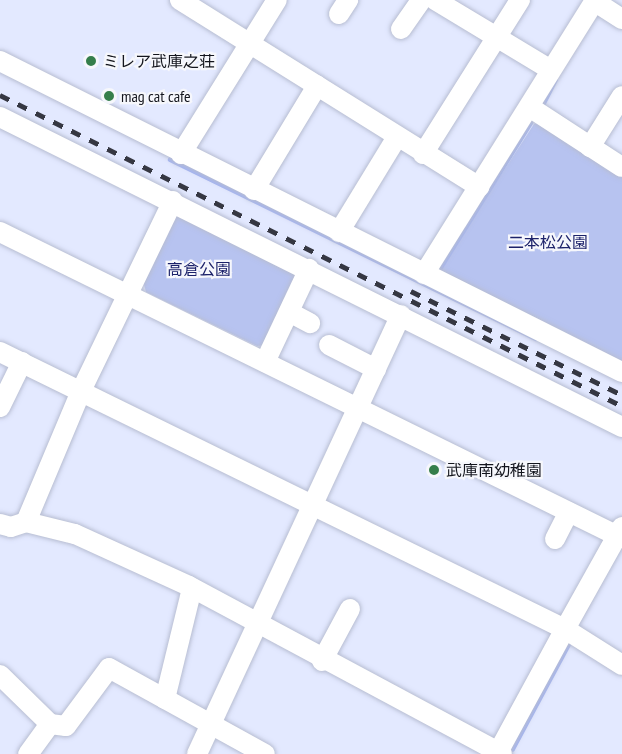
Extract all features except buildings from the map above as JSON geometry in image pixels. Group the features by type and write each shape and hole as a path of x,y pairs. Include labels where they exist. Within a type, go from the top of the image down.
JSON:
{"street":[{"path":"180,0 251,42 317,87 479,187"},
{"path":"181,154 278,0"},
{"path":"401,29 421,0"},
{"path":"435,0 551,70"},
{"path":"423,154 520,0"},
{"path":"424,274 531,108 551,70 594,0 622,19"},
{"path":"0,60 181,154 622,372"},
{"path":"254,190 317,87"},
{"path":"590,147 622,96"},
{"path":"531,108 622,167"},
{"path":"0,117 173,201 622,427"},
{"path":"339,232 397,137"},
{"path":"26,522 81,391 173,201"},
{"path":"0,232 569,512 620,534 564,629 499,753 322,661 192,588 75,534 26,522 12,527 0,524"},
{"path":"265,362 309,269"},
{"path":"289,312 310,323"},
{"path":"197,754 401,315"},
{"path":"329,345 376,369"},
{"path":"0,352 564,629 622,665"},
{"path":"0,407 22,362"},
{"path":"555,539 569,512"},
{"path":"165,699 192,588"},
{"path":"322,661 350,609"},
{"path":"0,675 50,724 66,726 109,668 265,754"},
{"path":"28,754 50,724"}],"green space":[{"name":"二本松公園","path":"540,123 622,175 622,364 439,270 534,124"},
{"name":"高倉公園","path":"182,213 299,271 267,345 257,346 146,292 143,281 174,217"}],"waterway":[{"path":"542,105 555,80"},
{"path":"439,269 530,123"},
{"path":"170,159 535,338"},
{"path":"512,749 568,644"}],"railway":[{"path":"0,95 622,406"},
{"path":"411,291 622,395"}],"place":[{"name":"ミレア武庫之荘","path":"91,61"},
{"name":"mag cat cafe","path":"109,96"},
{"name":"武庫南幼稚園","path":"434,470"}]}
